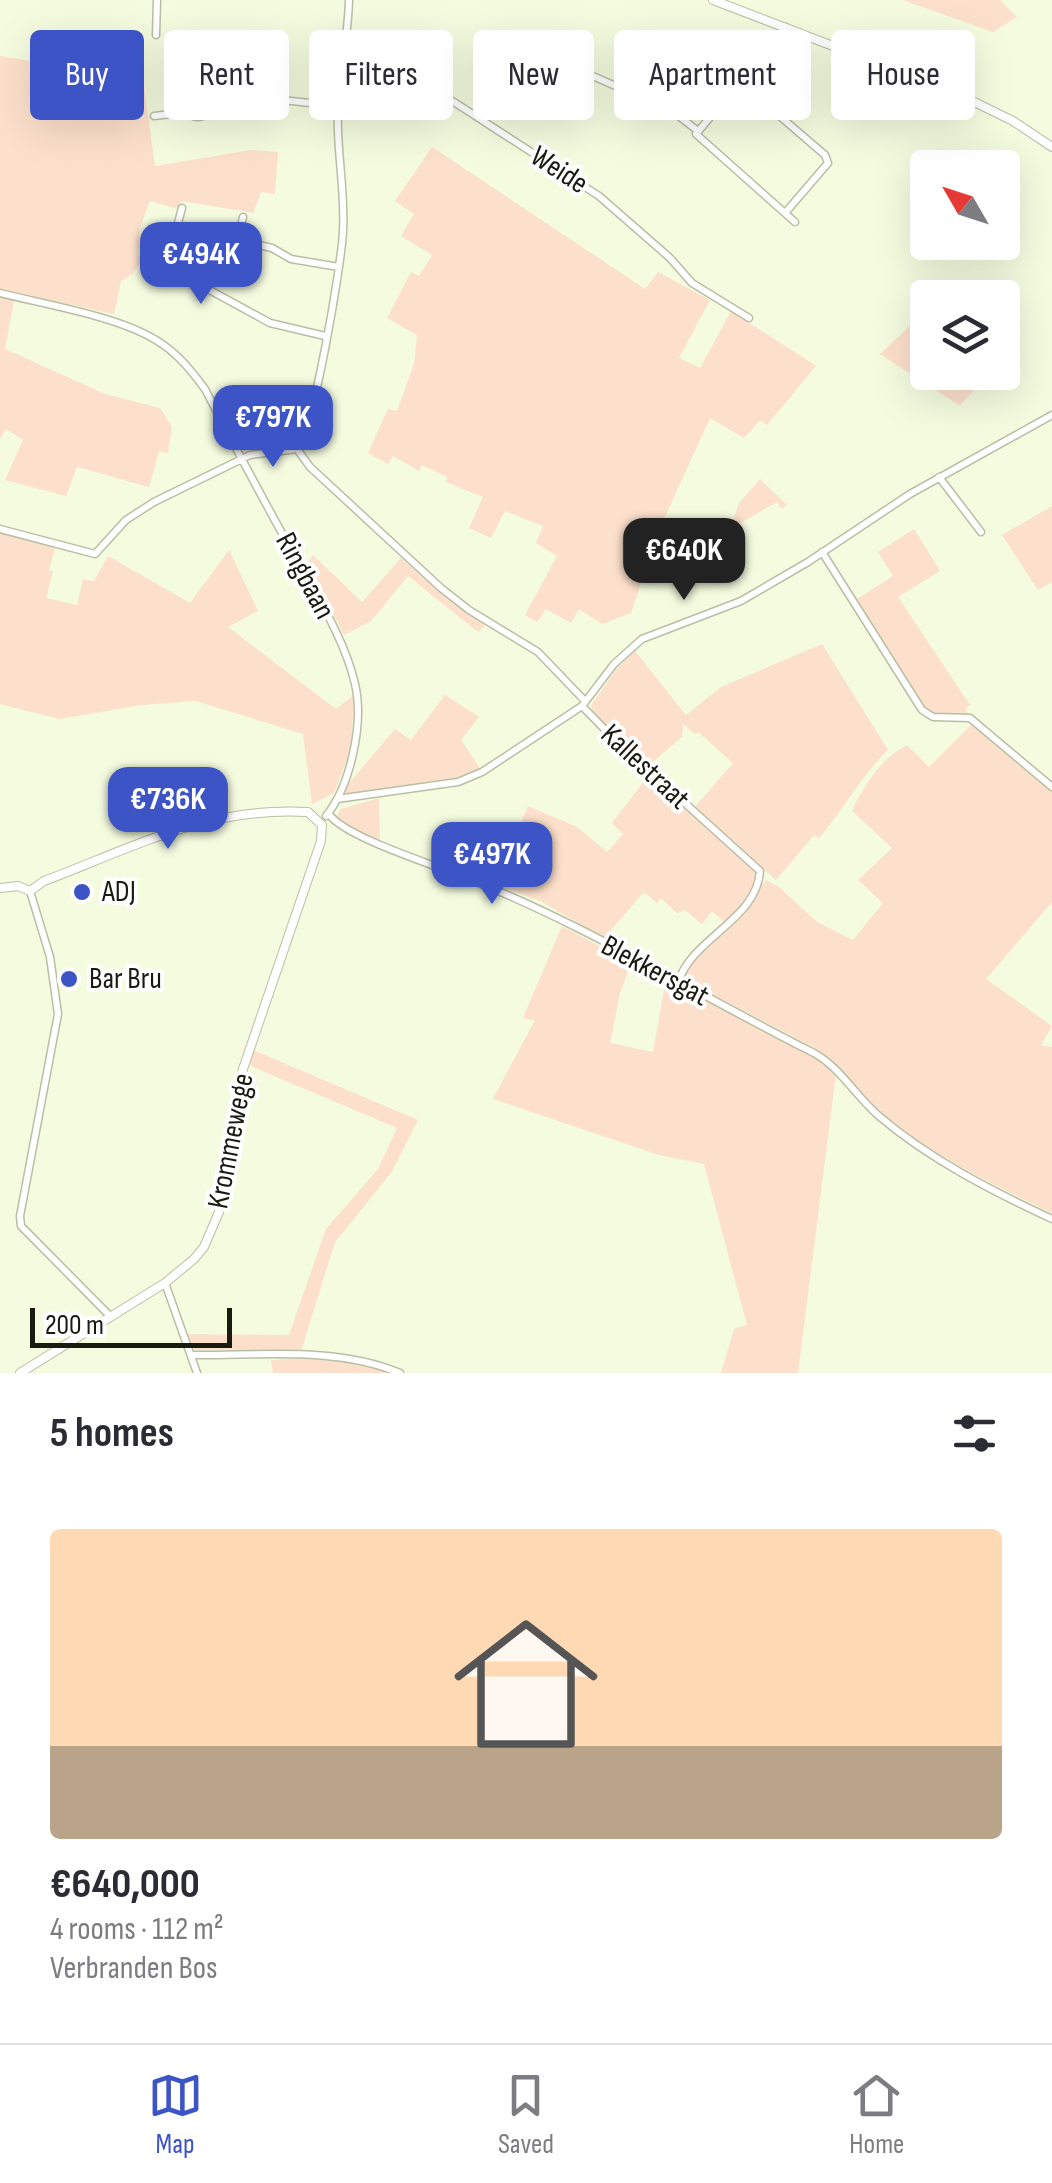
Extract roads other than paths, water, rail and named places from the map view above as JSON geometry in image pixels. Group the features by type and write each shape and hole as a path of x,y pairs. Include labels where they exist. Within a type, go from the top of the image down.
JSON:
{"street":[{"path":"156,35 157,0"},
{"path":"347,30 349,0"},
{"path":"714,0 958,94 1013,121 1052,147"},
{"path":"154,116 186,110 221,94 309,103"},
{"name":"Weide","path":"453,102 599,196 670,258 692,283 749,318"},
{"path":"0,529 94,554 126,520 142,510 241,459 297,449 303,443 343,232 339,120"},
{"path":"684,120 698,131"},
{"path":"707,120 696,134 699,140 795,222"},
{"path":"784,120 824,154 828,163 784,213"},
{"path":"182,208 172,244 181,254 175,271 270,322 325,336"},
{"path":"235,253 243,217"},
{"path":"238,240 272,248 291,258 339,267"},
{"name":"Ringbaan","path":"0,293 135,329 162,343 185,363 205,389 350,666 359,716 354,748 337,799 329,814 320,820"},
{"path":"584,704 623,654 642,639 741,601 940,478 1052,415"},
{"name":"Kallestraat","path":"297,449 310,467 440,588 538,652 650,773 760,872 748,902 689,958 678,983"},
{"path":"940,478 981,532"},
{"path":"822,552 922,710 933,716 970,718 1052,787"},
{"name":"Kallestraat","path":"337,799 470,778 584,704"},
{"path":"30,891 44,880 214,818 294,811 308,812 320,820"},
{"name":"Blekkersgat","path":"329,814 339,826 541,908 832,1064 878,1116 914,1144 1052,1219"},
{"name":"Krommewege","path":"20,1373 164,1283 194,1260 215,1225 243,1069 321,841 320,820"},
{"path":"0,888 18,886 30,891"},
{"path":"30,891 50,957 58,1014 21,1226 110,1316"},
{"path":"164,1283 197,1373"},
{"path":"191,1355 319,1355 375,1364 400,1373"}],"place":[{"name":"ADJ","path":"82,892"},
{"name":"Bar Bru","path":"69,979"}]}
